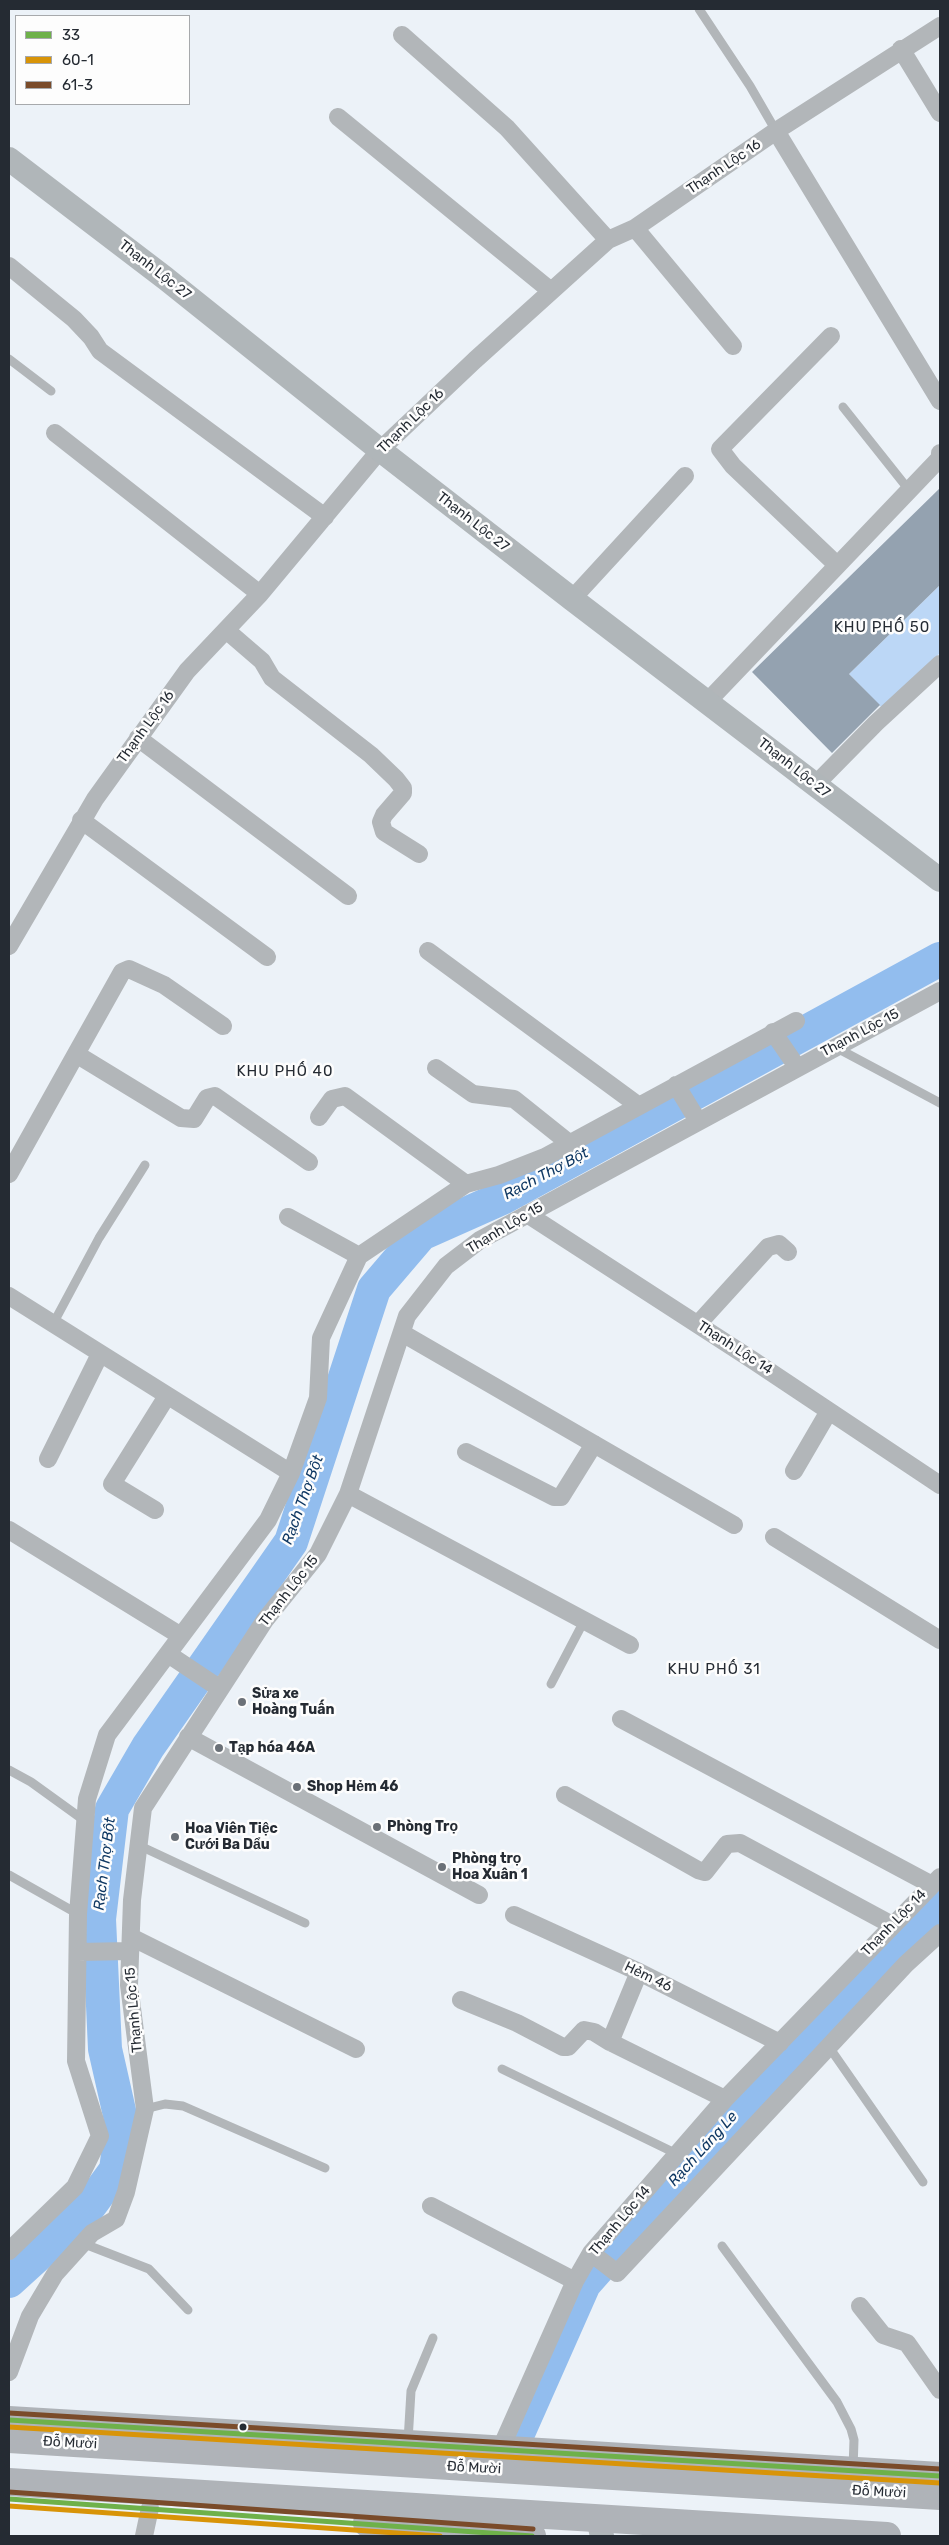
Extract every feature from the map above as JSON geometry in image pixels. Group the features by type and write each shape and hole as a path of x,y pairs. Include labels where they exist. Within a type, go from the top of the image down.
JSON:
{"highway":[{"name":"Đỗ Mười","path":"9,2420 940,2476"},
{"name":"Đỗ Mười","path":"9,2439 940,2496"},
{"path":"9,2482 600,2527 887,2536"},
{"path":"9,2499 532,2536"}],"street":[{"name":"Thạnh Lộc 16","path":"9,946 81,820 187,671 260,594 380,450 475,360 608,240 635,228 776,131 901,49 940,26"},
{"path":"402,35 507,128 608,240"},
{"path":"901,49 940,113"},
{"path":"338,117 551,292"},
{"path":"776,131 940,401"},
{"name":"Thạnh Lộc 27","path":"9,159 165,278 380,450 572,599 940,880"},
{"path":"635,228 733,346"},
{"path":"9,266 74,319 91,336 100,352 324,517"},
{"path":"831,336 720,449 733,466 837,565"},
{"path":"55,433 260,594"},
{"path":"708,701 940,458 940,453"},
{"path":"572,599 685,476"},
{"path":"226,630 262,661 272,678 371,755 396,779 403,788 403,793 384,815 381,822 384,832 418,854"},
{"path":"816,785 876,723 940,664"},
{"path":"138,738 348,896"},
{"path":"81,820 267,957"},
{"path":"428,951 639,1106"},
{"path":"9,1174 122,972 129,969 164,985 223,1026"},
{"name":"Thạnh Lộc 15","path":"9,2372 30,2316 55,2274 92,2233 116,2218 126,2192 145,2110 129,1986 132,1900 143,1808 265,1620 318,1554 348,1494 408,1316 446,1266 480,1240 834,1046 940,991"},
{"path":"9,2251 75,2186 100,2136 76,2061 78,1914 87,1799 107,1735 268,1520 291,1473 318,1398 321,1338 359,1256 466,1184 499,1175 545,1157 796,1021"},
{"path":"773,1032 797,1067"},
{"path":"76,1054 181,1118 194,1119 207,1098 214,1096 309,1162"},
{"path":"436,1068 473,1094 514,1099 569,1143"},
{"path":"676,1085 698,1121"},
{"path":"319,1117 332,1099 345,1096 466,1184"},
{"name":"Thạnh Lộc 14","path":"527,1214 698,1324 940,1485"},
{"path":"288,1217 359,1256"},
{"path":"698,1324 768,1247 779,1244 788,1252"},
{"path":"9,1296 291,1473"},
{"path":"402,1333 734,1525"},
{"path":"48,1459 100,1354"},
{"path":"155,1510 112,1484 167,1396"},
{"path":"794,1471 829,1411"},
{"path":"466,1452 554,1497 561,1496 594,1444"},
{"path":"348,1494 630,1645"},
{"path":"9,1530 181,1636"},
{"path":"774,1537 940,1640"},
{"path":"168,1654 220,1688"},
{"path":"621,1719 936,1881"},
{"path":"188,1737 479,1895"},
{"path":"565,1795 698,1870 705,1872 727,1844 740,1843 892,1924"},
{"name":"Thạnh Lộc 14","path":"500,2450 575,2281 591,2253 725,2099 892,1924 936,1881"},
{"name":"Hẻm 46","path":"514,1915 639,1972 780,2043"},
{"path":"591,2253 617,2273 906,1964 940,1933"},
{"path":"78,1952 130,1944 356,2049"},
{"path":"610,2042 639,1972"},
{"path":"461,2000 516,2023 563,2047 568,2047 584,2030 594,2032 610,2042 725,2099"},
{"path":"431,2206 575,2281"},
{"path":"860,2306 883,2335 907,2343 940,2390"},
{"path":"144,2536 150,2508"}],"lane":[{"path":"699,9 750,86 776,131"},
{"path":"9,359 51,391"},
{"path":"843,407 909,490"},
{"path":"834,1046 940,1104"},
{"path":"53,1324 99,1238 145,1164"},
{"path":"551,1684 584,1620"},
{"path":"9,1770 31,1782 85,1821"},
{"path":"138,1845 305,1923"},
{"path":"9,1875 78,1914"},
{"path":"829,2047 923,2182"},
{"path":"502,2069 677,2154"},
{"path":"145,2110 165,2104 183,2106 325,2168"},
{"path":"82,2243 149,2269 188,2310"},
{"path":"722,2246 837,2402 852,2429 854,2440 853,2471"},
{"path":"408,2444 411,2391 433,2338"}],"shaded area":[{"path":"940,585 940,653 883,709 849,674"}],"building":[{"path":"940,488 940,585 849,674 880,705 832,753 752,672"}],"waterway":[{"name":"Rạch Thợ Bột","path":"9,2281 85,2212 116,2170 122,2124 105,2049 99,1919 112,1809 148,1747 291,1542 374,1289 421,1234 502,1198 940,959"},
{"name":"Rạch Láng Le","path":"518,2433 584,2284 747,2100 940,1902"}],"transit line":[{"name":"61-3","path":"9,2413 940,2469"},
{"name":"33","path":"9,2420 940,2476"},
{"name":"60-1","path":"9,2427 940,2483"},
{"name":"61-3","path":"9,2492 533,2529"},
{"name":"33","path":"9,2499 532,2536"},
{"name":"60-1","path":"9,2506 440,2536"}],"place":[{"name":"Sửa xe Hoàng Tuấn","path":"242,1702"},
{"name":"Tạp hóa 46A","path":"219,1748"},
{"name":"Shop Hẻm 46","path":"297,1787"},
{"name":"Phòng Trọ","path":"377,1827"},
{"name":"Hoa Viên Tiệc Cưới Ba Dẩu","path":"175,1837"},
{"name":"Phòng trọ Hoa Xuân 1","path":"442,1867"}],"district":[{"name":"KHU PHỐ 50","path":"882,628"},
{"name":"KHU PHỐ 40","path":"285,1072"},
{"name":"KHU PHỐ 31","path":"714,1670"}]}
